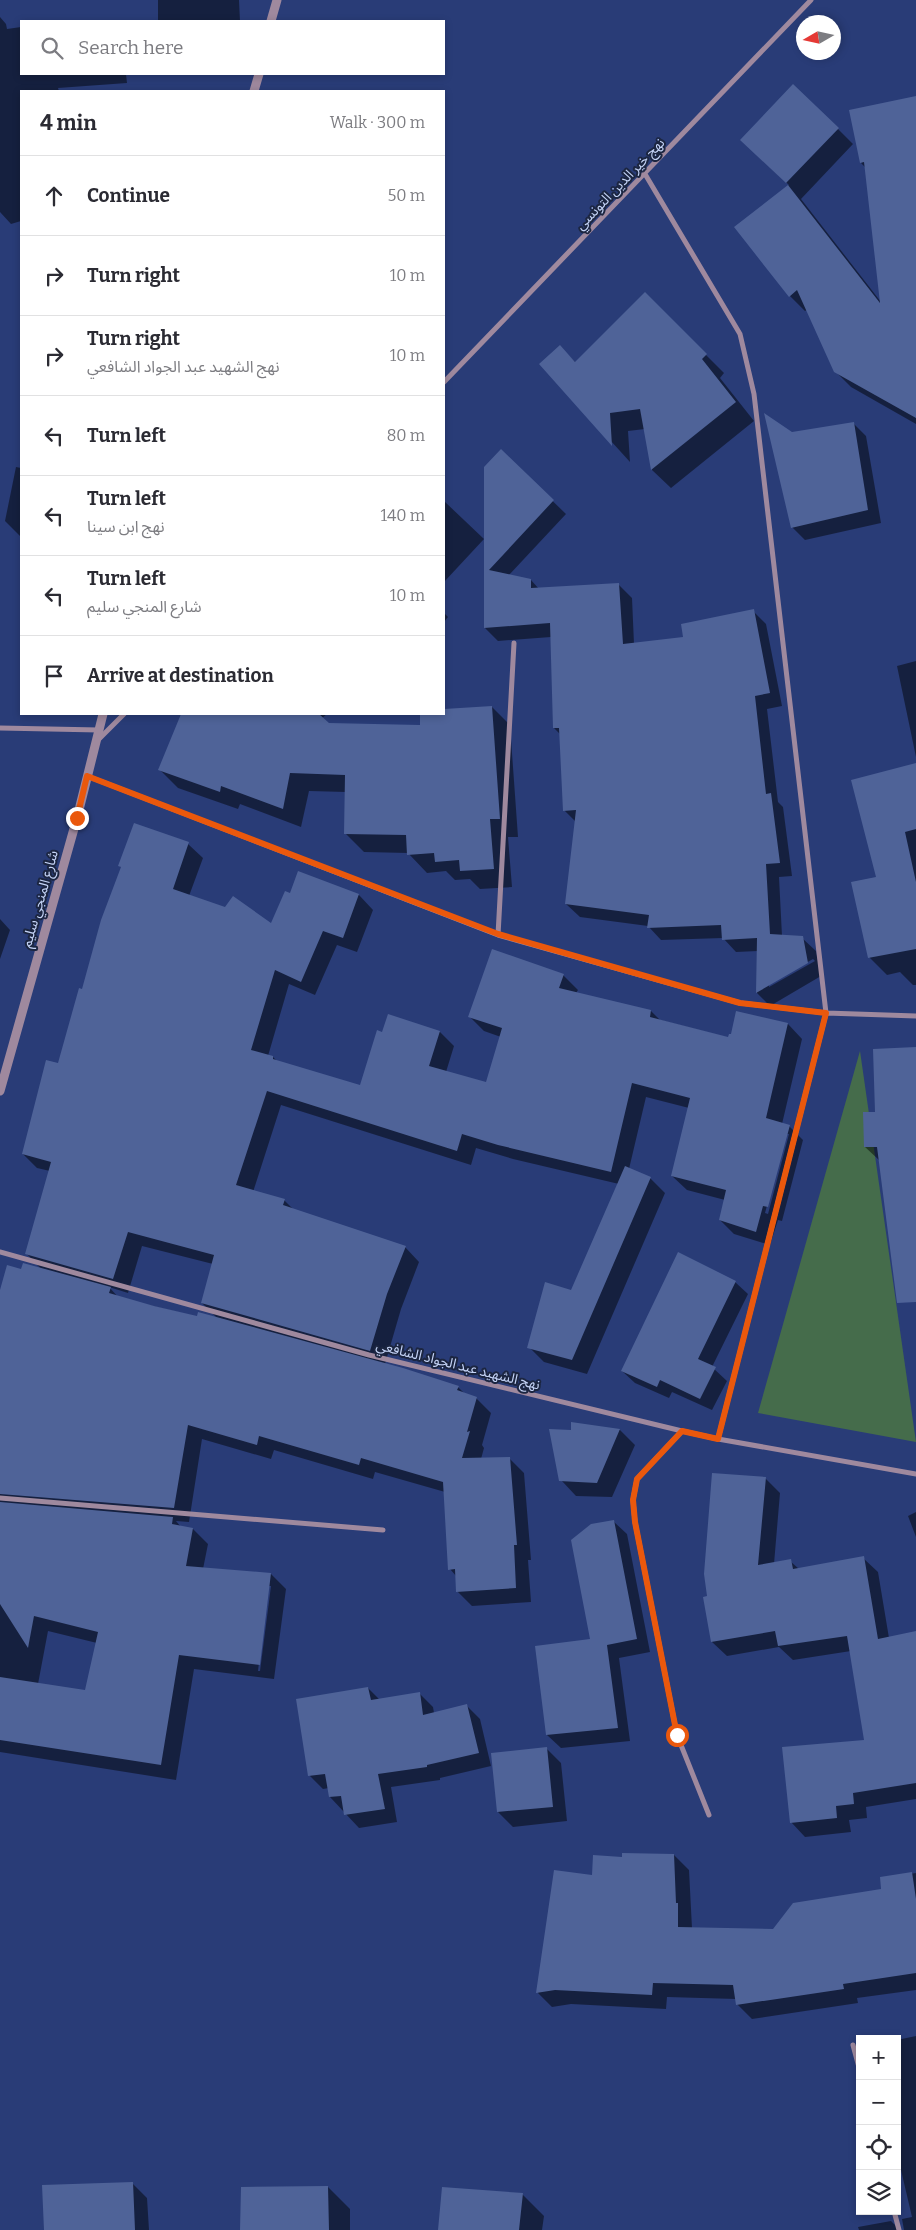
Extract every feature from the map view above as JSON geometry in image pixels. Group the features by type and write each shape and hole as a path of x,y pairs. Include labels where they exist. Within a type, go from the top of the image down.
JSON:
{"street":[{"path":"272,20 277,0"},
{"name":"نهج خير الدين التونسي","path":"445,381 811,0"},
{"path":"254,90 259,75"},
{"path":"645,174 740,334 754,394 826,1013 718,1439"},
{"path":"498,934 514,643"},
{"name":"شارع المنجي سليم","path":"0,1091 103,715"},
{"path":"96,743 123,715"},
{"path":"0,728 99,730"},
{"path":"87,776 498,934 740,1003 826,1013 916,1016"},
{"name":"نهج الشهيد عبد الجواد الشافعي","path":"0,1252 369,1355 682,1431 916,1474"},
{"path":"682,1431 637,1479 633,1500 635,1522 677,1735 709,1815"},
{"path":"0,1498 383,1530"},
{"path":"853,2045 856,2056"},
{"path":"895,2215 899,2230"}],"green space":[{"path":"860,1051 916,1442 758,1413"}],"building":[{"path":"793,84 839,128 786,183 740,140"},
{"path":"916,96 916,418 834,372 797,290 789,297 734,227 788,185 880,303 864,162 860,163 849,110"},
{"path":"645,292 707,354 702,359 736,402 651,470 640,409 610,413 612,446 539,364 560,345 575,362"},
{"path":"764,413 792,432 854,422 868,510 791,528"},
{"path":"501,449 554,500 489,570 531,579 531,588 619,583 623,644 683,637 681,624 754,609 770,693 755,696 766,794 771,793 780,863 766,864 770,934 803,936 808,963 756,993 757,938 722,940 721,925 647,928 649,915 565,904 576,810 563,811 559,728 553,728 550,623 484,628 484,467"},
{"path":"492,706 500,819 490,819 494,869 460,871 459,860 435,862 434,853 407,855 406,835 344,834 345,775 290,773 283,809 221,786 220,792 158,770 181,715 320,715 329,723 420,725 420,715 445,715 445,709"},
{"path":"916,763 916,829 905,832 916,882 916,949 868,958 851,882 876,877 851,780"},
{"path":"134,823 189,842 173,889 225,907 233,896 271,923 285,891 290,893 298,871 359,894 343,938 323,931 301,982 275,970 251,1050 273,1056 273,1059 360,1085 377,1030 382,1032 388,1014 440,1031 429,1066 486,1082 502,1028 468,1017 492,949 564,974 559,988 651,1010 650,1017 728,1037 731,1034 736,1011 788,1023 766,1118 790,1125 768,1207 763,1206 756,1232 719,1220 726,1190 671,1176 690,1098 632,1083 611,1172 498,1145 462,1134 457,1151 267,1091 236,1185 285,1199 283,1205 406,1246 387,1294 370,1351 201,1303 214,1255 128,1232 113,1279 25,1254 51,1162 22,1154 46,1060 58,1063 79,988 82,989 101,920 121,867 118,866"},
{"path":"916,1047 916,1302 897,1303 877,1147 864,1147 863,1112 875,1112 873,1049"},
{"path":"625,1166 651,1177 572,1360 527,1348 545,1282 571,1290"},
{"path":"678,1252 736,1281 698,1359 716,1367 700,1399 660,1380 657,1387 621,1371"},
{"path":"23,1263 111,1287 109,1293 154,1306 197,1316 198,1312 403,1368 459,1386 457,1390 477,1397 462,1458 510,1457 517,1545 514,1545 516,1588 456,1592 455,1569 448,1570 443,1482 361,1458 359,1465 259,1436 257,1445 188,1425 174,1508 0,1494 0,1290 7,1265 21,1269"},
{"path":"571,1422 620,1429 597,1483 559,1481 549,1429 571,1430"},
{"path":"712,1473 766,1477 758,1565 791,1559 793,1569 864,1556 878,1639 916,1631 916,1783 853,1793 854,1804 836,1806 837,1818 790,1823 782,1747 864,1740 847,1636 778,1646 775,1631 711,1642 703,1597 707,1596 704,1574"},
{"path":"0,1502 173,1517 172,1524 193,1528 186,1566 271,1573 260,1665 179,1655 161,1765 0,1740 0,1677 85,1690 98,1632 34,1616 28,1648 0,1604"},
{"path":"614,1520 637,1639 607,1645 618,1728 546,1735 535,1646 590,1639 571,1540 591,1524"},
{"path":"368,1687 371,1700 420,1692 423,1715 467,1704 479,1753 427,1765 427,1767 378,1774 385,1809 344,1815 341,1796 329,1797 325,1774 308,1776 296,1699"},
{"path":"547,1747 553,1807 497,1812 491,1753"},
{"path":"622,1853 674,1854 678,1927 773,1929 793,1903 881,1889 880,1877 912,1872 916,1899 916,1973 843,1984 844,1989 736,2005 733,1985 653,1983 652,1995 555,1990 536,1993 554,1870 592,1875 593,1855 622,1857"},
{"path":"133,2182 135,2230 44,2230 42,2185"},
{"path":"328,2186 329,2230 240,2230 241,2187"},
{"path":"442,2187 523,2193 519,2230 438,2230"}],"route":[{"path":"77,818 87,776 498,934 740,1003 826,1013 718,1439 682,1431 637,1479 633,1500 635,1522 677,1735"}]}
